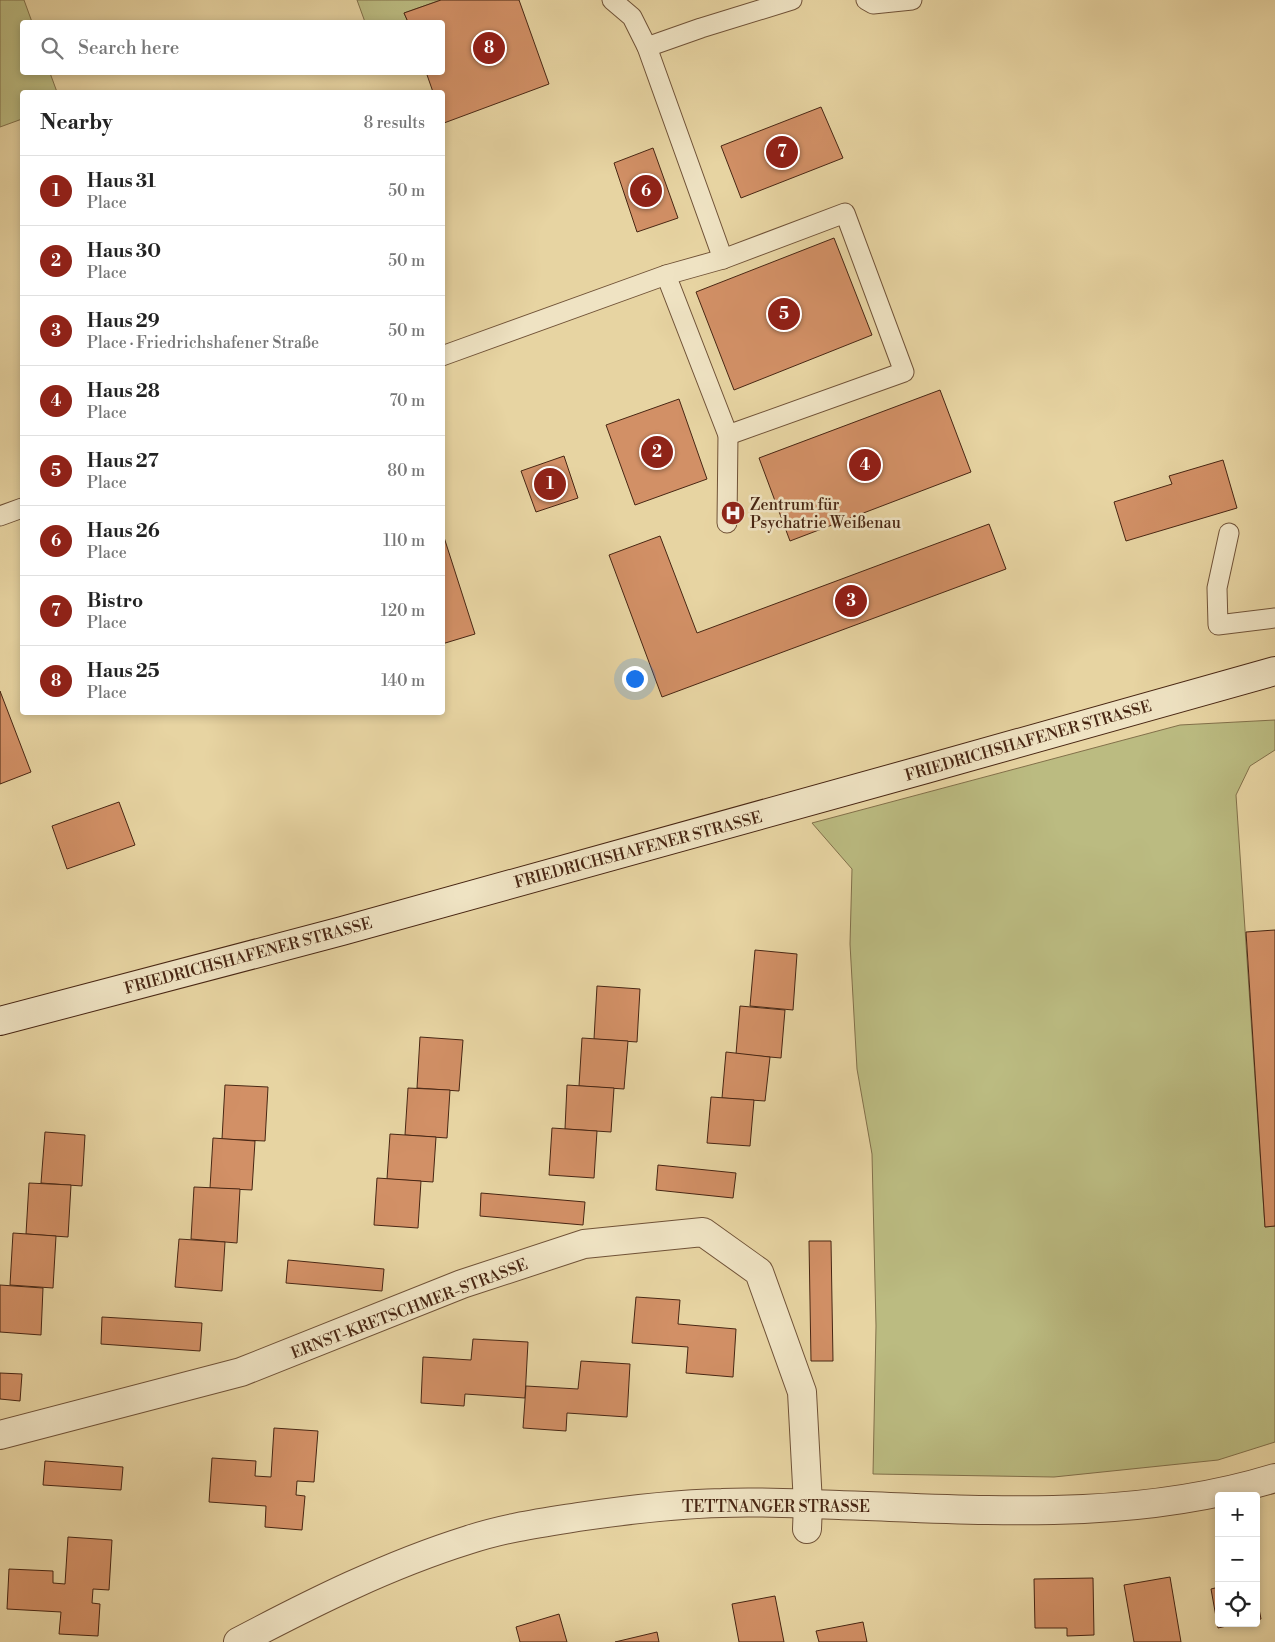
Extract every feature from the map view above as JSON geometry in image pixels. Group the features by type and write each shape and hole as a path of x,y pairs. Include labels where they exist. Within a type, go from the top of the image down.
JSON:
{"street":[{"name":"FRIEDRICHSHAFENER STRASSE","path":"0,1021 390,917 926,770 1080,724 1275,671"},
{"name":"ERNST-KRETSCHMER-STRASSE","path":"0,1435 241,1372 462,1284 584,1244 703,1232 759,1272 802,1392 808,1517"},
{"name":"TETTNANGER STRASSE","path":"238,1642 309,1604 394,1567 467,1540 517,1526 639,1508 723,1503 808,1517 1084,1510 1174,1502 1238,1489 1275,1478"}],"lane":[{"path":"612,0 632,17 647,47 723,260"},
{"path":"647,47 792,0"},
{"path":"866,0 873,4 912,0"},
{"path":"445,355 666,275 723,260 845,213 904,372 728,436"},
{"path":"666,275 728,436 727,522"},
{"path":"0,516 20,509"},
{"path":"1229,532 1217,588 1218,624 1275,618"}],"green space":[{"path":"0,0 24,0 31,20 20,20 20,75 51,75 56,90 20,90 20,120 0,127"},
{"path":"357,0 441,0 404,13 407,20 364,20"},
{"path":"1275,720 1275,750 1250,766 1236,795 1265,1227 1275,1226 1275,1442 1218,1460 1054,1477 873,1474 876,1326 872,1154 857,1069 850,944 852,869 812,823 1180,725"}],"building":[{"path":"441,0 519,0 549,84 445,123 445,90 432,90 427,75 445,75 445,20 407,20 404,13"},
{"path":"821,107 843,158 741,198 721,146"},
{"path":"653,148 678,218 637,232 614,163"},
{"path":"834,238 872,335 734,390 696,292"},
{"path":"940,390 971,472 790,541 759,458"},
{"path":"679,399 707,479 635,505 606,425"},
{"path":"564,456 578,498 536,512 521,471"},
{"path":"1223,460 1237,508 1126,541 1114,502 1172,484 1169,476"},
{"path":"989,524 1006,569 662,697 609,555 660,536 697,633"},
{"path":"445,540 475,634 445,643"},
{"path":"0,691 31,772 0,784"},
{"path":"119,802 135,845 67,869 52,826"},
{"path":"1275,930 1275,1226 1265,1227 1246,932"},
{"path":"755,950 797,954 793,1010 750,1006"},
{"path":"597,986 640,989 637,1042 594,1039"},
{"path":"740,1006 785,1010 781,1058 736,1054"},
{"path":"420,1037 463,1040 459,1091 417,1088"},
{"path":"582,1038 628,1041 624,1089 579,1086"},
{"path":"726,1052 770,1057 765,1101 722,1098"},
{"path":"225,1085 268,1087 265,1141 222,1139"},
{"path":"567,1085 614,1088 611,1132 565,1129"},
{"path":"408,1088 450,1090 447,1138 405,1135"},
{"path":"711,1097 754,1100 750,1146 707,1143"},
{"path":"552,1128 597,1131 594,1178 549,1175"},
{"path":"45,1132 85,1135 82,1186 41,1183"},
{"path":"390,1134 436,1137 433,1182 387,1179"},
{"path":"213,1138 255,1141 252,1190 210,1188"},
{"path":"658,1165 736,1173 733,1198 656,1190"},
{"path":"377,1178 421,1181 418,1228 374,1225"},
{"path":"29,1183 71,1185 68,1237 26,1234"},
{"path":"194,1187 240,1189 237,1243 191,1239"},
{"path":"481,1193 585,1202 583,1225 480,1216"},
{"path":"13,1233 56,1236 53,1288 10,1285"},
{"path":"179,1239 225,1242 222,1291 175,1287"},
{"path":"809,1241 831,1241 833,1361 811,1361"},
{"path":"288,1260 384,1269 382,1291 286,1283"},
{"path":"0,1285 43,1288 41,1335 0,1332"},
{"path":"636,1297 680,1300 678,1324 736,1329 733,1377 686,1373 688,1347 632,1343"},
{"path":"102,1317 202,1323 200,1351 101,1344"},
{"path":"473,1339 528,1342 525,1398 465,1394 464,1406 421,1403 423,1357 471,1360"},
{"path":"581,1361 630,1364 627,1417 567,1413 566,1431 523,1428 526,1386 578,1389"},
{"path":"0,1373 22,1374 20,1401 0,1399"},
{"path":"274,1428 318,1431 314,1482 297,1481 296,1495 305,1496 302,1530 265,1527 266,1506 209,1502 212,1458 256,1461 255,1476 271,1477"},
{"path":"45,1461 123,1467 121,1490 43,1485"},
{"path":"68,1537 112,1540 109,1590 93,1589 92,1603 100,1604 98,1636 59,1634 61,1612 7,1609 9,1569 53,1571 53,1583 65,1584"},
{"path":"1170,1577 1181,1642 1134,1642 1124,1585"},
{"path":"1093,1578 1094,1635 1067,1636 1067,1628 1035,1628 1034,1579"},
{"path":"1215,1588 1215,1611 1211,1589"},
{"path":"775,1596 784,1642 739,1642 732,1604"},
{"path":"559,1614 567,1642 520,1642 516,1627"},
{"path":"863,1622 867,1642 819,1642 816,1631"},
{"path":"657,1632 659,1642 615,1642"}],"place":[{"name":"Haus 25","path":"489,48"},
{"name":"Bistro","path":"782,152"},
{"name":"Haus 26","path":"646,191"},
{"name":"Haus 27","path":"784,314"},
{"name":"Haus 30","path":"657,452"},
{"name":"Haus 28","path":"865,465"},
{"name":"Haus 31","path":"550,484"},
{"name":"Zentrum für Psychatrie Weißenau","path":"733,513"},
{"name":"Haus 29","path":"851,601"}]}
